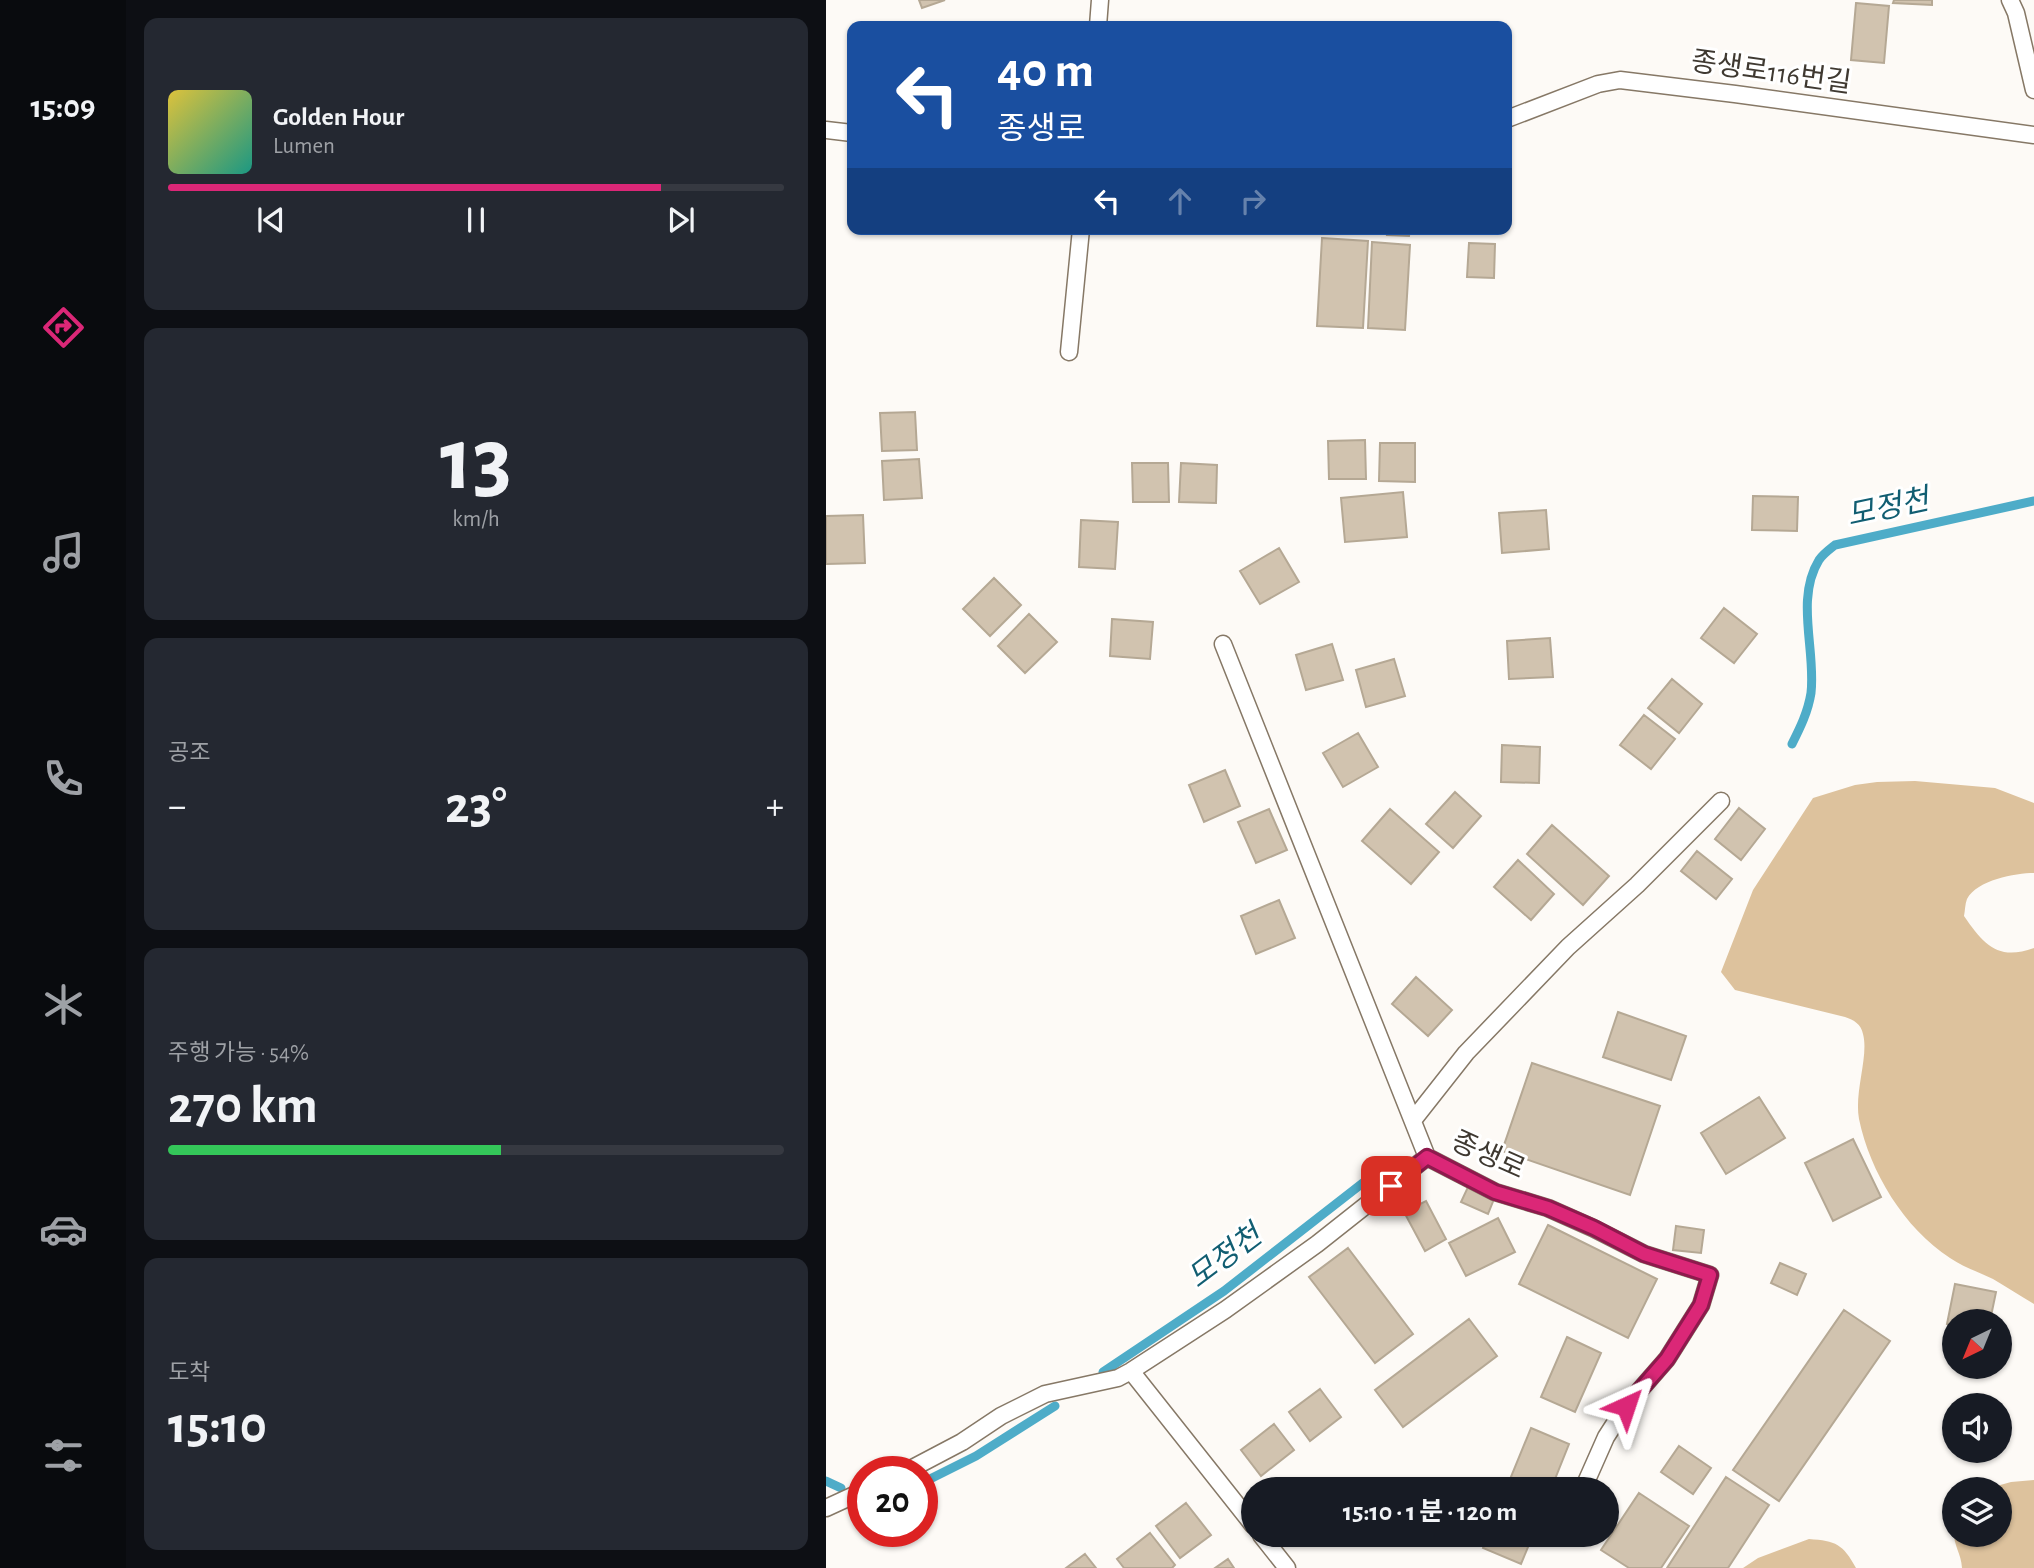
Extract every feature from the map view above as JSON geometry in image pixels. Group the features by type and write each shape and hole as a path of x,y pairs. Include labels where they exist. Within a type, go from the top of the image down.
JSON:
{"lane":[{"path":"1098,21 1100,0"},
{"path":"2010,0 2016,13 2034,90"},
{"name":"종생로116번길","path":"1512,117 1598,84 1620,80 2034,135"},
{"path":"826,130 847,132"},
{"path":"1069,352 1080,235"},
{"path":"1223,644 1427,1157"},
{"path":"1414,1119 1475,1043 1568,947 1637,885 1721,801"},
{"name":"종생로","path":"936,1456 1001,1416 1045,1394 1118,1378 1131,1371 1225,1310 1307,1252 1427,1157 1495,1192 1548,1208 1644,1254 1710,1275 1701,1305 1667,1359 1626,1406 1606,1437 1588,1477"},
{"path":"1131,1371 1241,1510"},
{"path":"826,1508 847,1498"},
{"path":"1270,1547 1287,1568"}],"shaded area":[{"path":"1915,781 1995,788 2034,803 2034,873 2007,876 1979,887 1967,899 1964,916 1978,935 1993,948 2011,953 2034,948 2034,1304 1933,1246 1891,1197 1871,1159 1859,1119 1858,1097 1864,1043 1859,1025 1845,1017 1735,990 1721,972 1753,890 1813,798 1855,785"},
{"path":"2034,1480 2034,1568 1962,1568 1957,1547 2012,1547 2012,1482"},
{"path":"1809,1539 1838,1545 1856,1568 1743,1568 1758,1558"}],"building":[{"path":"919,0 945,0 922,8"},
{"path":"1894,0 1932,0 1932,5 1893,3"},
{"path":"1856,3 1889,6 1884,63 1851,60"},
{"path":"1322,238 1368,241 1363,328 1317,326"},
{"path":"1372,242 1410,245 1405,330 1368,328"},
{"path":"1469,243 1495,244 1494,278 1467,277"},
{"path":"915,412 917,450 882,451 880,413"},
{"path":"1365,440 1366,479 1329,479 1328,441"},
{"path":"1380,443 1415,443 1415,482 1379,481"},
{"path":"919,459 922,498 884,500 882,461"},
{"path":"1132,463 1168,463 1169,502 1133,502"},
{"path":"1181,463 1217,465 1216,503 1179,502"},
{"path":"1403,492 1407,537 1345,542 1341,498"},
{"path":"1753,496 1798,497 1797,531 1752,530"},
{"path":"1546,510 1549,549 1502,553 1499,513"},
{"path":"863,515 865,563 826,564 826,516"},
{"path":"1081,520 1118,522 1115,569 1079,567"},
{"path":"1279,548 1299,582 1260,604 1240,571"},
{"path":"994,578 1021,605 990,636 963,609"},
{"path":"1724,608 1757,634 1734,663 1701,638"},
{"path":"1029,614 1057,642 1025,673 998,646"},
{"path":"1112,619 1153,622 1150,659 1110,656"},
{"path":"1550,638 1553,677 1509,679 1507,641"},
{"path":"1332,644 1343,680 1306,690 1296,655"},
{"path":"1394,659 1405,696 1366,707 1356,670"},
{"path":"1672,679 1702,704 1679,733 1648,708"},
{"path":"1644,715 1675,739 1651,769 1620,745"},
{"path":"1358,733 1378,767 1343,787 1323,753"},
{"path":"1502,745 1540,747 1539,783 1501,782"},
{"path":"1225,770 1240,806 1204,822 1189,785"},
{"path":"1455,792 1481,816 1453,848 1426,824"},
{"path":"1739,808 1765,829 1741,860 1715,839"},
{"path":"1269,809 1287,850 1256,863 1238,822"},
{"path":"1390,809 1439,852 1411,884 1362,841"},
{"path":"1552,825 1609,876 1583,905 1527,854"},
{"path":"1697,851 1732,879 1716,899 1681,871"},
{"path":"1518,860 1554,894 1531,920 1494,887"},
{"path":"1279,900 1295,938 1256,954 1241,916"},
{"path":"1416,977 1452,1010 1428,1036 1392,1004"},
{"path":"1618,1012 1686,1036 1671,1080 1603,1057"},
{"path":"1532,1063 1660,1106 1630,1195 1502,1151"},
{"path":"1759,1097 1785,1138 1726,1174 1701,1133"},
{"path":"1853,1139 1881,1197 1833,1221 1805,1163"},
{"path":"1468,1187 1494,1199 1488,1214 1461,1202"},
{"path":"1426,1201 1446,1239 1425,1251 1404,1212"},
{"path":"1498,1218 1515,1252 1466,1276 1449,1243"},
{"path":"1548,1225 1657,1279 1628,1338 1519,1284"},
{"path":"1676,1226 1704,1230 1701,1253 1673,1250"},
{"path":"1348,1248 1413,1334 1375,1363 1309,1277"},
{"path":"1780,1263 1806,1274 1797,1295 1771,1283"},
{"path":"1955,1284 1996,1292 1992,1309 1950,1309"},
{"path":"1844,1310 1890,1341 1779,1501 1733,1470"},
{"path":"1469,1319 1497,1356 1403,1427 1375,1390"},
{"path":"1567,1337 1601,1353 1575,1412 1541,1397"},
{"path":"1320,1389 1341,1417 1310,1441 1289,1412"},
{"path":"1274,1424 1294,1450 1261,1476 1241,1450"},
{"path":"1531,1428 1569,1444 1556,1477 1511,1477"},
{"path":"1679,1446 1711,1468 1693,1494 1661,1472"},
{"path":"1726,1477 1769,1505 1728,1568 1667,1568"},
{"path":"1639,1493 1689,1526 1661,1568 1629,1568 1601,1550 1603,1547 1619,1547 1619,1523"},
{"path":"1186,1503 1211,1535 1180,1558 1156,1526"},
{"path":"1150,1533 1175,1565 1172,1568 1124,1568 1117,1559"},
{"path":"1483,1547 1528,1547 1521,1564"},
{"path":"1085,1554 1096,1568 1066,1568"},
{"path":"1228,1559 1234,1568 1215,1568"}],"waterway":[{"name":"모정천","path":"1792,744 1806,713 1811,693 1808,591 1812,575 1822,556 1835,545 2034,501"},
{"name":"모정천","path":"1103,1372 1224,1291 1373,1175"},
{"name":"모정천","path":"938,1475 976,1456 1055,1406"},
{"name":"모정천","path":"826,1481 841,1488"}],"route":[{"path":"1391,1186 1427,1157 1495,1192 1548,1208 1644,1254 1710,1275 1701,1305 1667,1359 1626,1406"}]}
